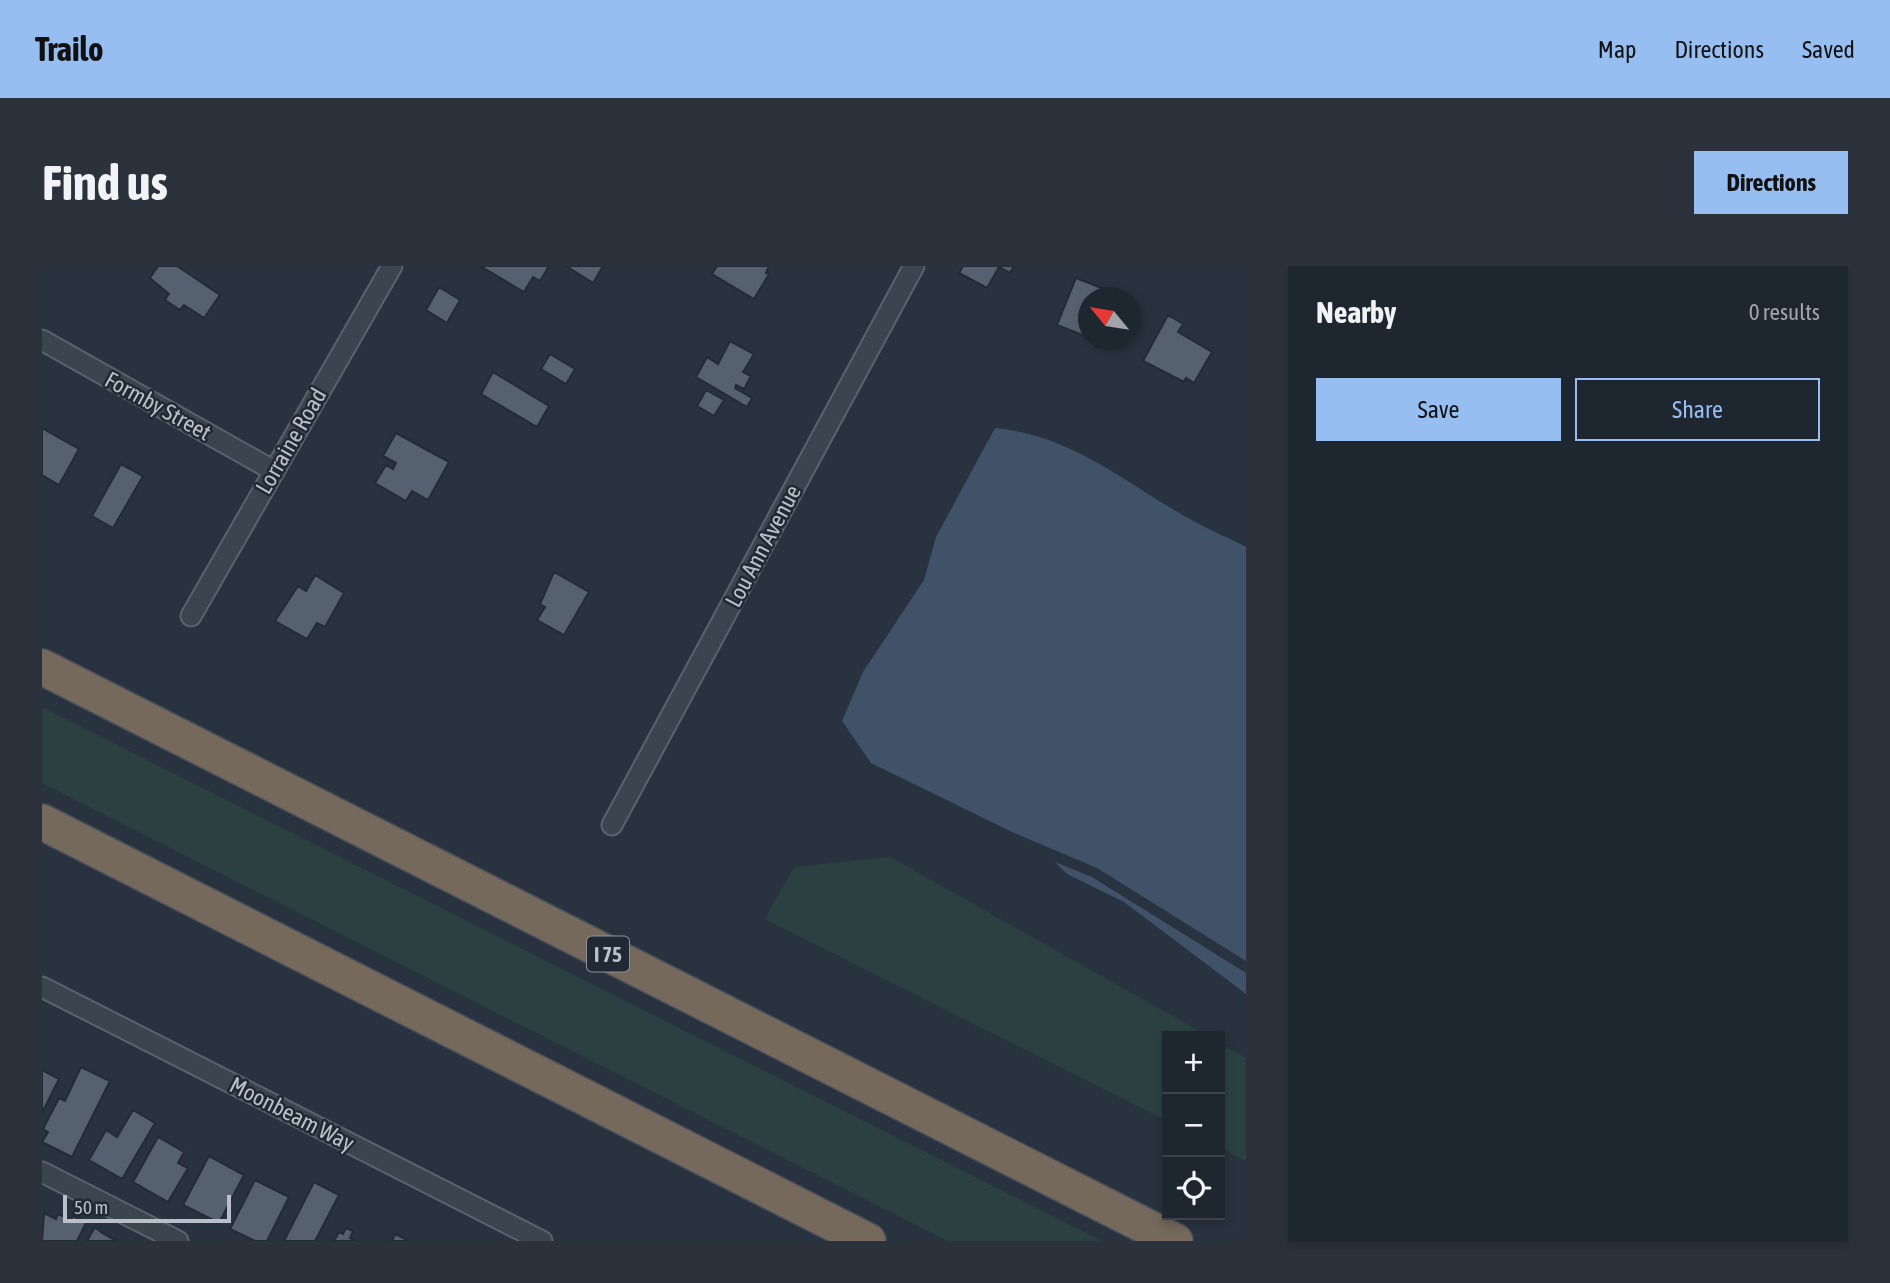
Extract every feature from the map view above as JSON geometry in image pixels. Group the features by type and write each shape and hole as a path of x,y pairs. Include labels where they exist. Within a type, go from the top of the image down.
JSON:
{"highway":[{"name":"I 75","path":"42,667 1175,1241"},
{"path":"42,822 868,1241"}],"street":[{"name":"Lorraine Road","path":"191,616 392,266"},
{"name":"Lou Ann Avenue","path":"612,825 914,266"},
{"name":"Formby Street","path":"42,341 274,471"},
{"name":"Moonbeam Way","path":"42,987 542,1241"},
{"path":"42,1172 178,1241"}],"green space":[{"path":"42,707 1102,1241 948,1241 42,783"},
{"path":"890,857 1199,1031 1162,1031 1162,1118 765,919 794,867"},
{"path":"1225,1046 1246,1058 1246,1161 1225,1150"}],"water":[{"path":"995,428 1022,432 1073,450 1188,518 1246,547 1246,961 1097,868 1012,832 871,763 842,721 863,672 924,580 936,537"},
{"path":"1055,862 1092,877 1246,973 1246,994 1124,902 1067,874"}],"building":[{"path":"158,266 177,266 220,295 204,318 184,305 180,310 165,300 169,294 150,278"},
{"path":"480,266 549,266 540,281 533,277 524,292"},
{"path":"566,266 603,266 593,283"},
{"path":"717,266 769,266 766,273 769,274 754,299 712,274"},
{"path":"963,266 1014,266 1010,273 999,267 987,288 959,273"},
{"path":"1076,278 1099,287 1078,287 1078,333 1057,325"},
{"path":"439,287 460,300 447,323 426,310"},
{"path":"1168,315 1183,324 1178,332 1212,352 1194,383 1186,378 1184,382 1143,361"},
{"path":"730,341 754,354 743,372 751,376 744,389 736,385 735,388 752,398 747,407 696,377 707,357 718,364"},
{"path":"550,354 575,369 566,384 541,369"},
{"path":"493,372 549,406 537,427 481,394"},
{"path":"706,390 724,400 714,416 697,406"},
{"path":"42,428 79,449 59,485 42,475"},
{"path":"396,433 449,462 428,500 412,491 406,501 375,483 386,465 393,469 396,463 383,456"},
{"path":"121,464 143,476 113,528 92,516"},
{"path":"554,572 589,592 564,635 537,620 545,607 540,604"},
{"path":"315,575 344,593 325,627 317,623 307,639 275,621 298,586 306,591"},
{"path":"81,1067 110,1081 72,1157 42,1142 48,1132 43,1129 59,1098 65,1101"},
{"path":"42,1070 59,1079 42,1113"},
{"path":"133,1110 155,1123 122,1179 89,1160 106,1130 117,1137"},
{"path":"158,1137 184,1152 178,1163 188,1168 168,1202 133,1182"},
{"path":"209,1156 244,1175 219,1223 183,1205"},
{"path":"255,1180 289,1197 267,1241 255,1241 230,1229"},
{"path":"314,1182 339,1195 315,1241 284,1241"},
{"path":"44,1213 56,1219 58,1214 71,1220 73,1216 86,1223 77,1241 42,1241"},
{"path":"95,1227 102,1233 117,1241 87,1241"},
{"path":"346,1228 353,1231 350,1238 356,1241 334,1241 339,1232 343,1234"},
{"path":"395,1234 409,1241 392,1241"}]}
